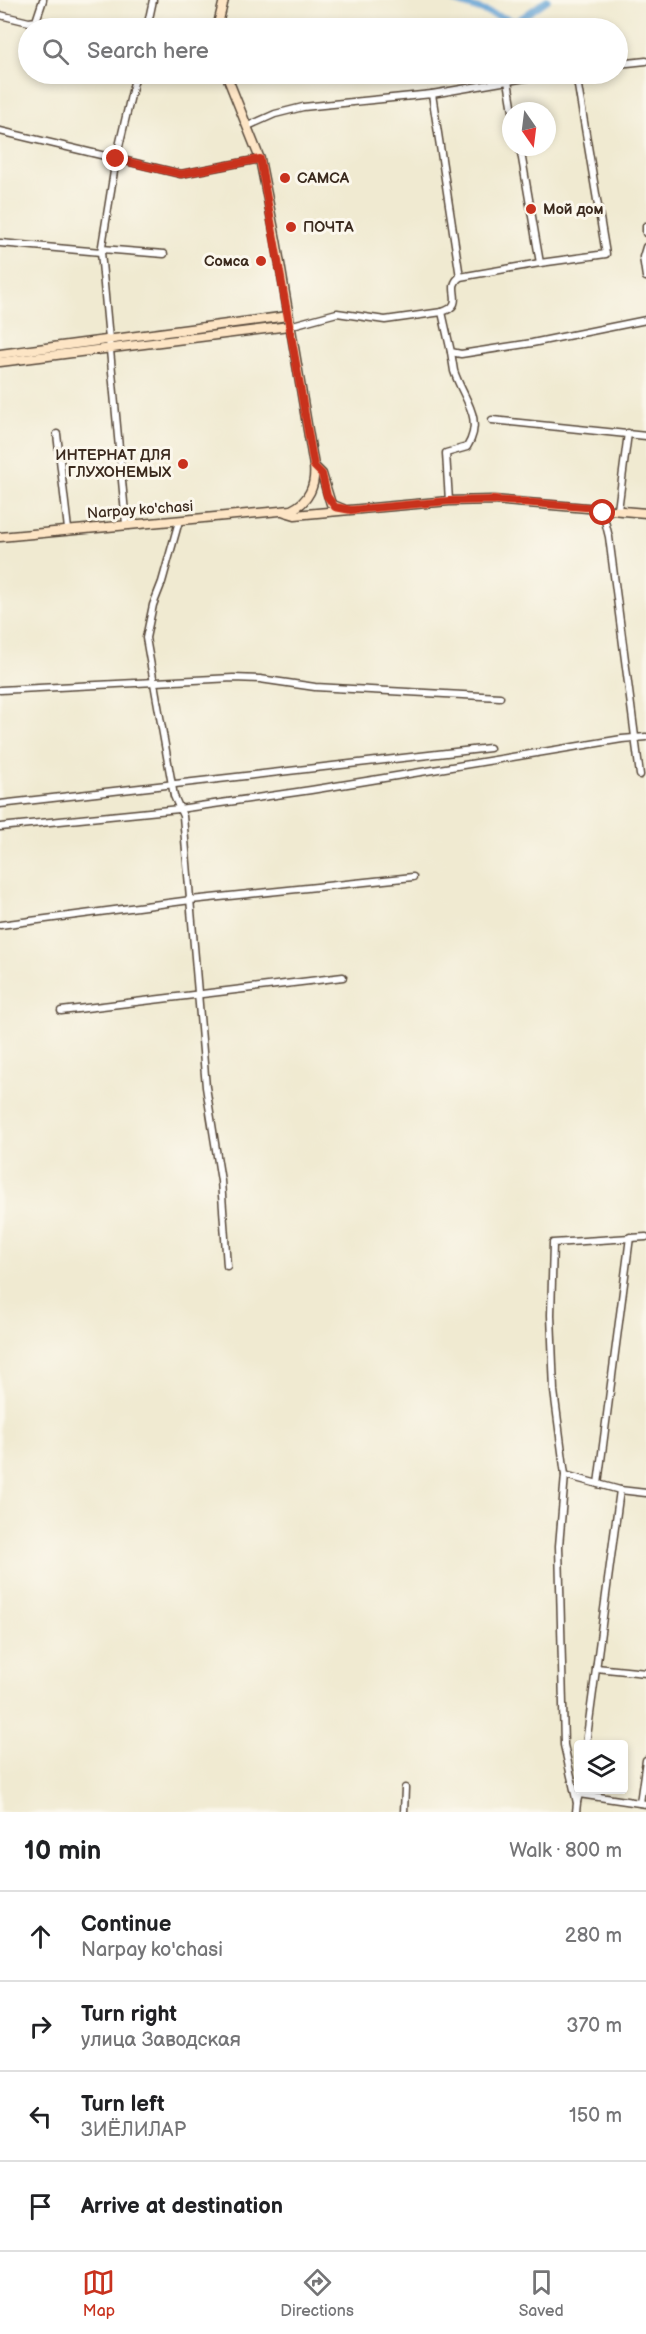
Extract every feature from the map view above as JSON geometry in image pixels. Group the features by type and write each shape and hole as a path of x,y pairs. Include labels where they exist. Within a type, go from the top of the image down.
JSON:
{"street":[{"path":"37,18 44,0"},
{"path":"149,18 153,0"},
{"path":"218,18 221,1"},
{"path":"0,15 18,19"},
{"path":"628,63 646,61"},
{"path":"126,524 101,250 116,159 134,84"},
{"path":"230,84 260,159 314,466 322,474 331,504 351,510"},
{"path":"248,126 275,114 303,107 432,94 490,84"},
{"path":"508,84 512,102"},
{"path":"0,354 110,346 289,327 337,314 385,320 442,312 451,309 454,305 455,280 460,277 606,254 578,84"},
{"path":"432,94 460,277"},
{"path":"0,131 181,174 260,159"},
{"path":"522,156 540,263"},
{"path":"646,226 646,233"},
{"path":"0,243 164,254"},
{"path":"646,247 643,257 646,277"},
{"path":"442,312 454,371 475,424 467,447 446,453 449,501"},
{"path":"0,362 288,316"},
{"path":"451,352 461,354 532,343 646,320"},
{"path":"492,420 646,436"},
{"path":"618,510 628,433"},
{"path":"57,434 68,529"},
{"name":"Narpay ko'chasi","path":"0,537 68,529 281,512 300,506 308,497 315,478 314,466"},
{"name":"Narpay ko'chasi","path":"281,512 294,515 449,501 518,501 646,513"},
{"path":"598,508 603,513 609,537 640,776"},
{"path":"179,521 148,622 146,638 172,783 183,816 206,1087 221,1181 227,1266"},
{"path":"0,690 233,678 260,679 315,687 500,697"},
{"path":"0,827 179,809 403,777 530,754 646,737"},
{"path":"0,804 172,783 307,771 490,748"},
{"path":"0,925 191,900 413,877"},
{"path":"61,1011 343,977"},
{"path":"598,1484 630,1237"},
{"path":"577,1803 564,1745 559,1546 565,1475 554,1391 551,1315 553,1243 646,1237"},
{"path":"565,1475 620,1490 646,1492"},
{"path":"587,1740 620,1490"},
{"path":"596,1668 646,1673"},
{"path":"590,1794 643,1804 646,1760"},
{"path":"404,1812 405,1788"},
{"path":"576,1812 579,1794"}],"waterway":[{"path":"452,0 504,18"},
{"path":"522,18 547,0"}],"place":[{"name":"САМСА","path":"285,178"},
{"name":"Мой дом","path":"531,209"},
{"name":"ПОЧТА","path":"291,227"},
{"name":"Сомса","path":"261,261"},
{"name":"ИНТЕРНАТ ДЛЯ ГЛУХОНЕМЫХ","path":"183,464"}],"route":[{"path":"116,159 181,174 260,159 314,466 322,474 327,496 335,507 351,510 449,501 493,500 598,508 603,513"}]}
